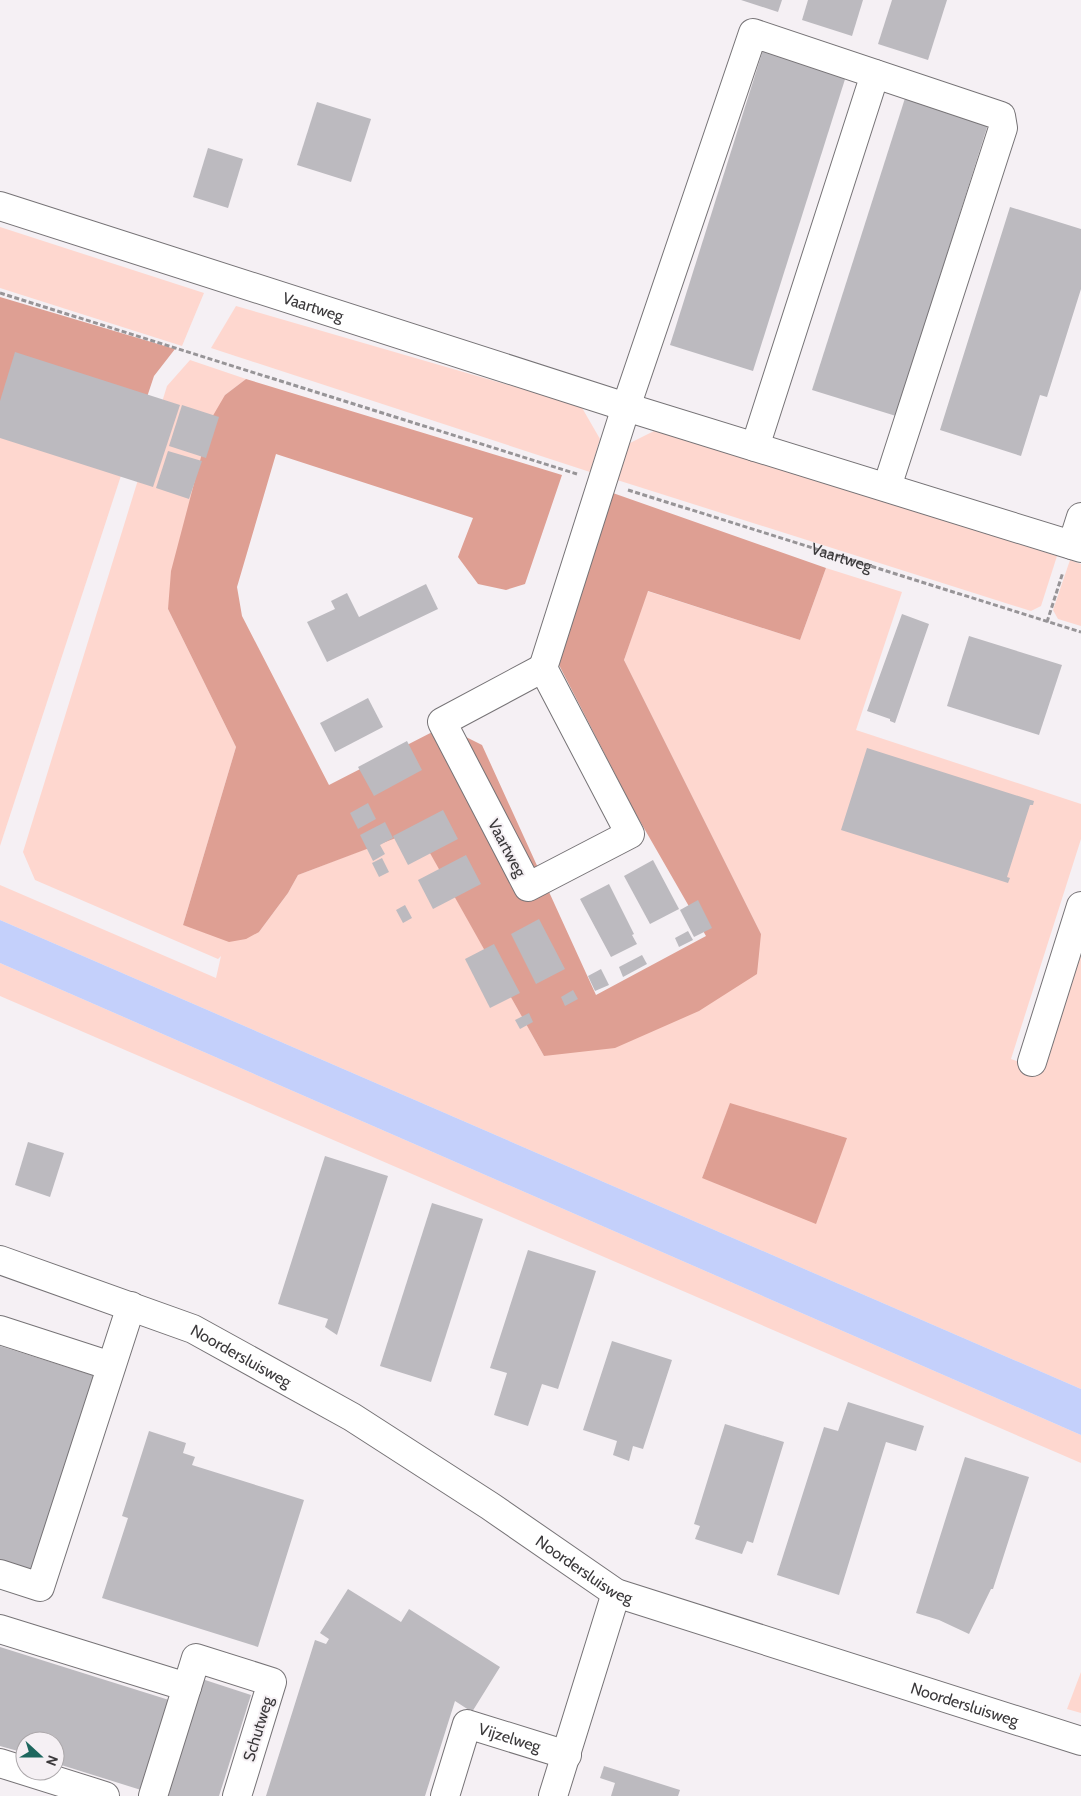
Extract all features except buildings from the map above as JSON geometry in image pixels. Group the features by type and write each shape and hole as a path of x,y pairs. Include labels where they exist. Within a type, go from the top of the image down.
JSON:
{"street":[{"path":"543,668 626,407 753,33 1001,116 1004,128 887,487"},
{"path":"755,447 875,74"},
{"name":"Vaartweg","path":"2,213 1076,546"},
{"path":"1076,546 1081,517"},
{"name":"Vaartweg","path":"543,668 630,834 528,887 442,722 543,668"},
{"path":"1032,1062 1081,906"},
{"name":"Noordersluisweg","path":"0,1260 193,1328 352,1417 490,1506 616,1593 1081,1742"},
{"path":"0,1574 40,1586 131,1306"},
{"path":"0,1330 111,1366"},
{"path":"553,1796 616,1593"},
{"path":"0,1628 187,1687"},
{"name":"Schutweg","path":"153,1796 196,1658 272,1682 237,1796"},
{"name":"Vijzelweg","path":"445,1796 467,1724 567,1755"},
{"path":"0,1763 105,1796"}],"path":[{"name":"Vaartweg","path":"0,293 1081,632"},
{"path":"1047,622 1076,546"}],"shaded area":[{"path":"0,227 204,293 182,346 0,288"},
{"path":"0,297 175,349 154,376 130,448 0,405"},
{"path":"236,306 581,406 600,439 590,472 211,348"},
{"path":"190,360 246,379 225,395 168,609 236,747 183,925 259,932 288,893 298,875 417,829 544,1056 761,934 624,660 647,591 800,640 826,568 902,592 856,730 1081,804 1081,839 1011,1059 1044,1071 1081,952 1081,1389 0,920 0,885 216,978 221,956 218,959 35,880 23,852 167,386","holes":["730,1104 847,1138 702,1178"]},
{"path":"246,379 562,475 525,584 506,590 478,584 458,557 473,518 276,454 237,587 242,616 329,785 444,726 482,745 596,995 706,936 633,809 559,665 610,492 826,568 800,640 648,591 624,660 761,934 757,974 699,1011 615,1048 544,1056 417,830 298,875 288,893 259,932 246,939 229,942 183,925 236,747 168,609 171,571 211,419 225,395"},
{"path":"0,405 130,448 0,846"},
{"path":"656,430 1057,556 1041,606 1031,611 614,479 624,446"},
{"path":"1070,560 1081,564 1081,626 1058,619 1053,610"},
{"path":"0,963 1081,1435 1081,1463 0,996"},
{"path":"730,1103 847,1138 816,1224 702,1178"},
{"path":"1081,1672 1081,1713 1067,1709"}],"water":[{"path":"0,920 1081,1389 1081,1435 0,963"}]}
